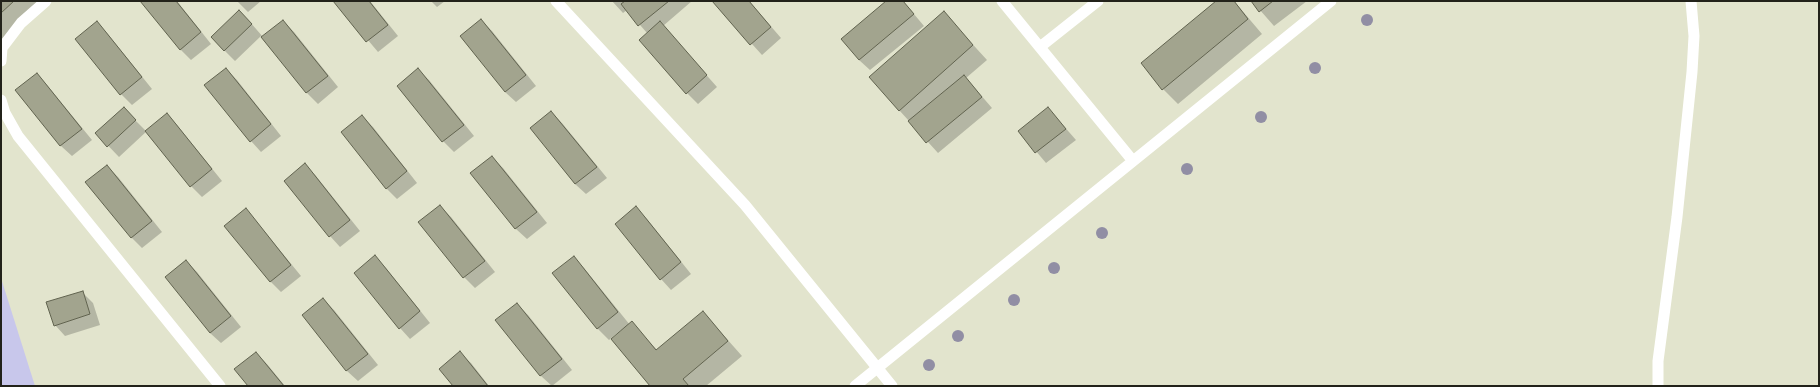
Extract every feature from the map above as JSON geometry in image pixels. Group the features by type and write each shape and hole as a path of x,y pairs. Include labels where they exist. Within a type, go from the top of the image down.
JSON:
{"lane":[{"path":"1,61 2,48 21,22 46,1"},
{"path":"556,1 745,205 892,386"},
{"path":"1002,1 1133,161"},
{"path":"1040,47 1098,1"},
{"path":"855,386 1331,1"},
{"path":"1658,386 1658,361 1677,217 1692,72 1694,36 1691,1"},
{"path":"1,100 5,113 18,136 220,386"}],"shaded area":[{"path":"1,278 35,386 1,386"}],"building":[{"path":"1,1 14,1 1,13"},
{"path":"140,1 176,1 201,32 180,50"},
{"path":"333,1 369,1 388,25 366,42"},
{"path":"625,1 669,1 638,26 621,4"},
{"path":"712,1 749,1 771,27 750,45"},
{"path":"886,1 903,1 914,14 859,60 841,39"},
{"path":"1216,1 1234,1 1248,19 1162,90 1141,63"},
{"path":"1251,1 1273,1 1259,12"},
{"path":"239,10 252,24 224,51 211,37"},
{"path":"944,11 973,45 899,111 869,77"},
{"path":"481,19 526,75 505,92 460,36"},
{"path":"283,20 328,76 306,93 261,37"},
{"path":"97,21 142,77 120,95 75,39"},
{"path":"660,21 707,75 686,94 639,40"},
{"path":"226,68 271,124 250,142 204,85"},
{"path":"418,68 464,125 442,142 397,86"},
{"path":"37,73 82,129 60,146 15,90"},
{"path":"964,75 982,97 926,143 908,121"},
{"path":"124,107 136,120 107,147 95,133"},
{"path":"1048,107 1066,129 1035,153 1018,131"},
{"path":"551,111 597,167 575,184 530,128"},
{"path":"167,113 212,169 190,187 145,131"},
{"path":"362,115 407,171 386,189 341,132"},
{"path":"492,156 537,212 515,229 470,173"},
{"path":"305,163 350,220 329,237 284,181"},
{"path":"107,165 152,221 131,238 85,182"},
{"path":"440,205 485,261 463,278 418,222"},
{"path":"636,206 681,262 660,280 615,224"},
{"path":"246,208 291,265 270,282 224,226"},
{"path":"375,255 420,311 399,329 354,273"},
{"path":"574,256 618,312 597,329 552,273"},
{"path":"186,260 231,316 210,333 165,277"},
{"path":"83,291 90,314 54,326 46,302"},
{"path":"323,298 368,354 346,371 302,315"},
{"path":"517,303 562,359 540,376 495,320"},
{"path":"703,311 728,341 683,379 689,386 650,386 611,339 632,321 656,350"},
{"path":"460,351 488,386 453,386 439,369"},
{"path":"256,352 284,386 248,386 234,369"}]}
